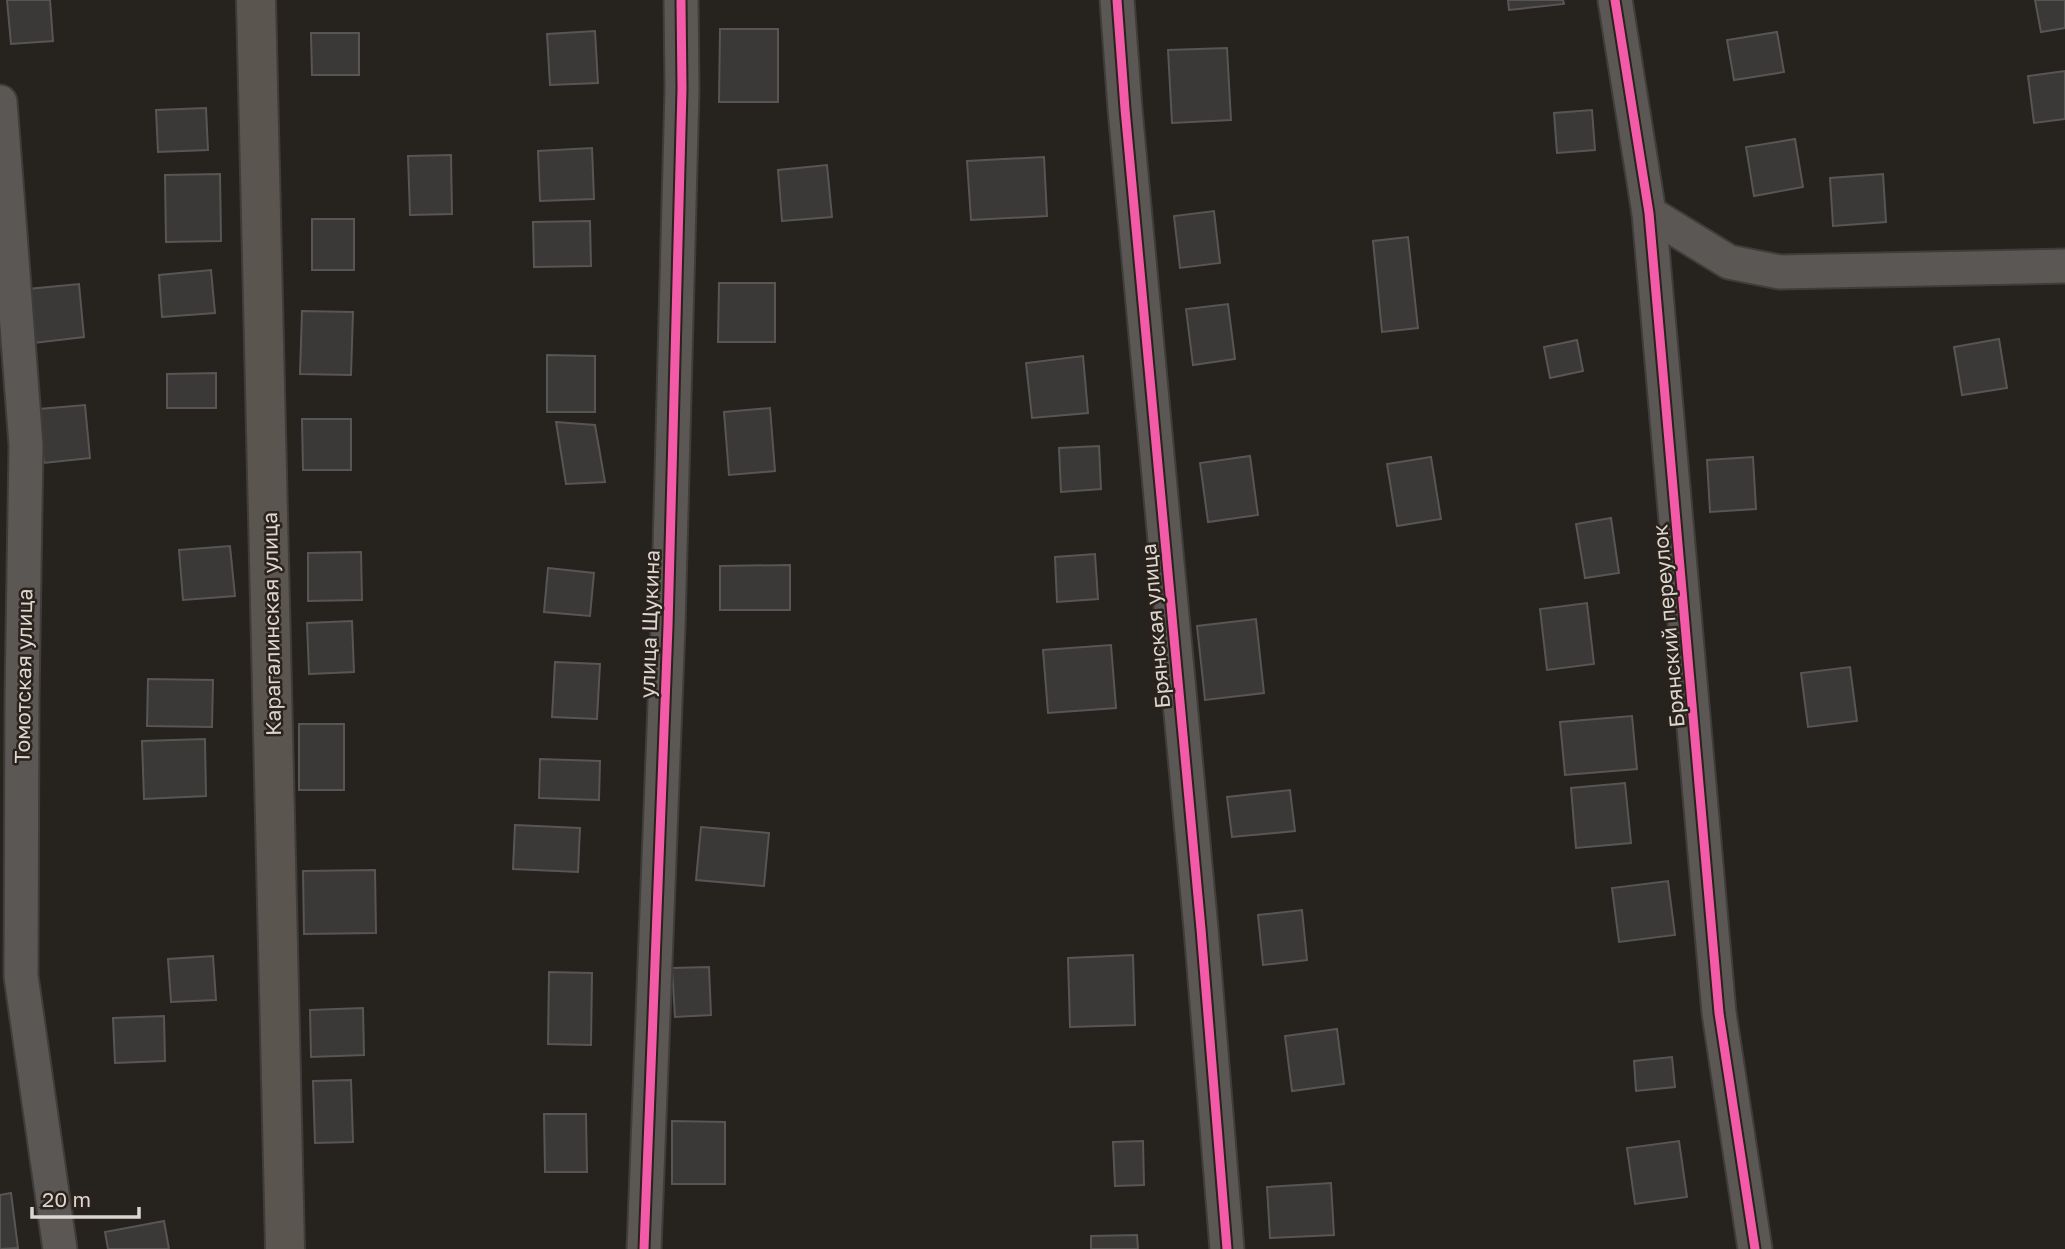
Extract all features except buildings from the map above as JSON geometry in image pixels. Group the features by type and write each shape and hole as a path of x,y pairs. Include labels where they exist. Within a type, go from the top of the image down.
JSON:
{"street":[{"name":"Карагалинская улица","path":"256,0 285,1249"},
{"name":"улица Щукина","path":"643,1249 668,626 682,89 681,0"},
{"name":"Брянская улица","path":"1118,0 1227,1249"},
{"name":"Брянский переулок","path":"1615,0 1649,213 1719,1013 1755,1249"},
{"name":"Томотская улица","path":"0,102 26,445 21,976 60,1249"},
{"path":"1649,213 1729,262 1780,272 2065,267"}],"cycle path":[{"path":"644,1249 668,626 682,89 681,0"},
{"path":"1117,0 1201,929 1227,1249"},
{"path":"1615,0 1649,213 1719,1013 1755,1249"}]}
